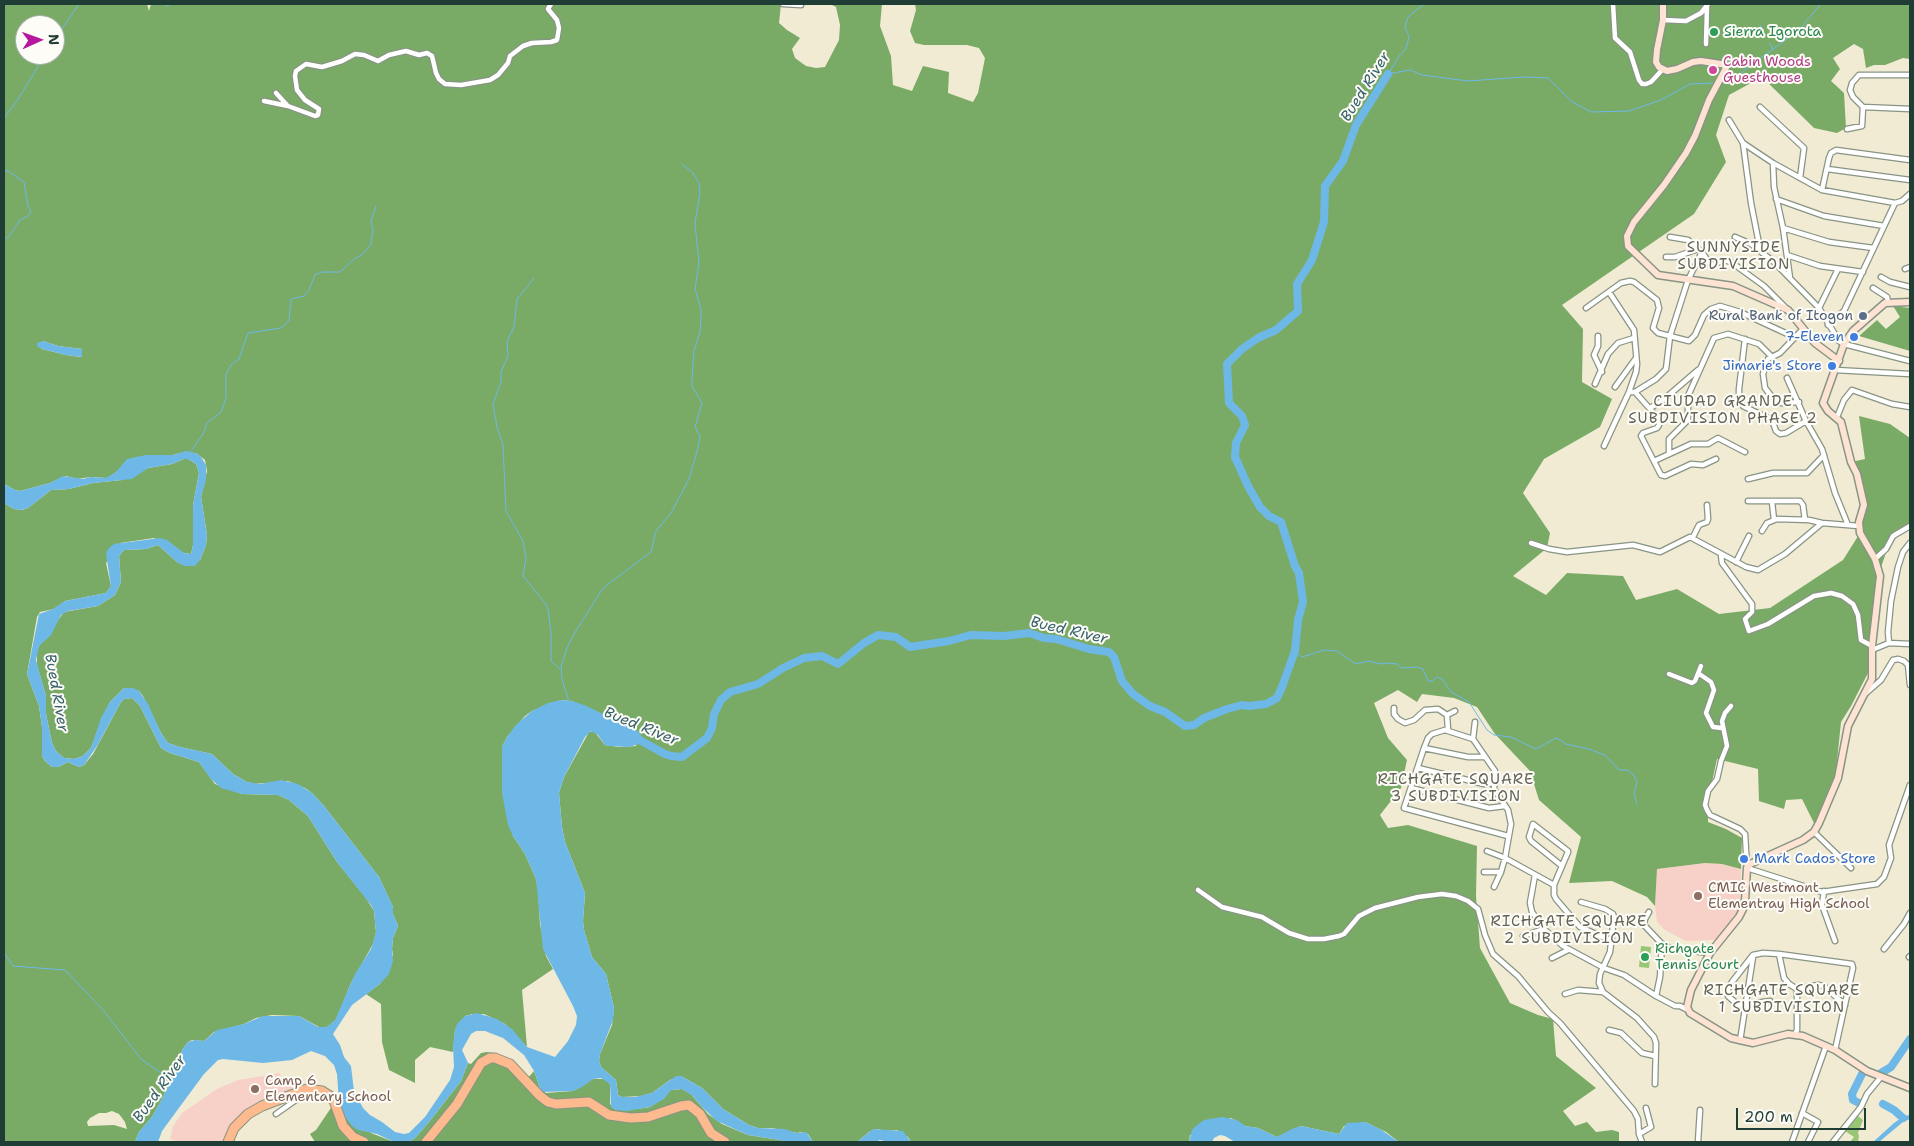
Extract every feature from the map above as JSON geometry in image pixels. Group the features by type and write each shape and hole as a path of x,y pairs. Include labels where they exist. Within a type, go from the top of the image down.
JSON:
{"highway":[{"path":"426,1142 461,1098 481,1064 490,1058 510,1064 540,1096 548,1102 556,1104 588,1102 609,1115 631,1118 648,1117 689,1105 700,1114 711,1133 725,1142"},
{"path":"228,1142 239,1123 256,1109 300,1091 316,1090 330,1096 334,1100 343,1126 353,1137 364,1142"}],"main road":[{"path":"1663,4 1663,20 1656,62 1662,70 1677,69 1693,62 1714,62 1725,67 1686,153 1664,185 1634,222 1626,242 1658,276 1733,286 1788,310 1815,343 1839,361"},
{"path":"1910,302 1885,303 1846,341 1823,403 1828,411 1841,422 1851,462 1857,474 1864,505 1859,526 1860,533 1874,559 1880,576 1872,648 1873,674 1866,693 1848,726 1838,778 1823,816 1814,832 1792,846 1750,864 1747,868 1746,901 1743,909 1710,953 1691,990 1687,1003 1688,1010 1701,1020 1740,1041 1753,1043 1779,1036 1796,1034 1835,1050 1867,1071 1910,1088"}],"street":[{"path":"264,102 288,106 315,116 318,115 319,109 305,100 297,90 296,71 306,64 322,67 342,61 355,54 364,55 378,61 389,55 406,51 419,55 427,53 432,56 436,73 445,84 461,85 490,80 498,76 508,63 510,56 523,46 557,40 559,28 557,20 548,9 551,4"},
{"path":"783,4 801,5"},
{"path":"1613,4 1615,38 1630,52 1639,80 1642,84 1650,82 1662,70"},
{"path":"1663,20 1686,21 1695,17 1708,5"},
{"path":"1706,44 1708,5"},
{"path":"1910,75 1874,74 1856,76 1852,83 1850,94 1863,107 1910,109"},
{"path":"276,92 288,106"},
{"path":"1760,107 1804,148 1800,178"},
{"path":"1847,129 1862,126 1863,107"},
{"path":"1729,120 1743,143 1751,203 1760,250"},
{"path":"1743,143 1773,163 1822,190 1895,203 1902,201 1910,194"},
{"path":"1822,190 1829,158 1831,153 1836,150 1910,160"},
{"path":"1773,163 1776,199 1783,228 1790,278"},
{"path":"1827,169 1910,180"},
{"path":"1776,199 1824,216 1884,226"},
{"path":"1828,325 1844,311 1895,203"},
{"path":"1783,228 1829,242 1873,248"},
{"path":"1670,237 1688,240 1700,250 1710,266 1724,260 1731,262 1764,286 1788,310"},
{"path":"1735,237 1760,250 1790,278 1819,308 1837,337 1910,361"},
{"path":"1632,392 1656,379 1666,369 1670,336 1700,250"},
{"path":"1666,256 1675,257 1700,250"},
{"path":"1787,255 1838,269 1863,272"},
{"path":"1819,308 1838,269"},
{"path":"1881,277 1890,282 1910,287"},
{"path":"1586,308 1627,280 1634,282 1650,294 1659,304 1653,323 1655,332 1689,342 1695,335 1704,315 1711,309 1720,306 1740,312 1794,337"},
{"path":"1873,288 1887,296 1888,302"},
{"path":"1604,446 1632,392 1636,372 1632,325 1609,292"},
{"path":"1799,402 1781,403 1768,393 1764,382 1764,369 1768,360 1785,348 1803,329"},
{"path":"1669,454 1669,438 1688,420 1687,400 1709,345 1717,336 1728,334 1759,344 1772,357"},
{"path":"1598,336 1598,346 1594,355 1602,372"},
{"path":"1596,384 1608,354 1618,343 1634,338"},
{"path":"1746,340 1739,388 1739,398 1743,406 1772,420 1776,431 1780,434 1786,433 1806,422"},
{"path":"1615,386 1636,358"},
{"path":"1650,408 1662,401 1701,367"},
{"path":"1835,370 1910,374"},
{"path":"1787,378 1799,402 1806,422 1818,439 1834,492 1848,525"},
{"path":"1837,417 1847,394 1852,390 1892,404 1910,407"},
{"path":"1632,392 1657,416 1659,425 1656,429 1641,436 1661,475 1666,476 1691,464 1703,465 1716,459"},
{"path":"1654,461 1691,444 1708,444 1718,438 1745,452"},
{"path":"1748,479 1773,473 1807,473 1824,455"},
{"path":"1748,502 1802,502 1805,520"},
{"path":"1772,502 1774,520"},
{"path":"1693,538 1699,525 1707,522 1707,505"},
{"path":"1762,531 1767,523 1774,520 1805,520 1859,526"},
{"path":"1531,542 1549,550 1567,552 1633,545 1660,552 1690,537 1721,555 1746,567 1758,570 1785,554 1822,523"},
{"path":"1874,559 1886,549 1893,536 1910,526"},
{"path":"1726,569 1734,561 1749,536"},
{"path":"1889,643 1888,632 1891,601 1898,567 1903,552 1910,543"},
{"path":"1721,555 1722,563 1752,604 1752,612 1745,619 1749,631 1768,624 1814,596 1831,593 1842,596 1853,604 1858,615 1861,640 1872,648 1889,643 1910,644"},
{"path":"1866,693 1881,680 1893,660 1898,659 1904,660 1908,664 1910,686"},
{"path":"1669,674 1692,683 1701,666"},
{"path":"1698,674 1711,682 1714,690 1706,714 1713,727 1722,728"},
{"path":"1731,706 1725,713 1722,721 1727,746 1717,779 1708,791 1706,808 1710,815 1740,829 1746,834 1747,868 1824,891 1877,884 1890,858 1888,846 1910,786"},
{"path":"1394,708 1394,714 1401,722 1405,723 1414,720 1429,708 1438,709 1447,715"},
{"path":"1447,715 1455,711"},
{"path":"1447,715 1448,730"},
{"path":"1475,722 1474,739 1495,771 1496,783 1494,789 1505,806 1511,824 1501,872 1494,887"},
{"path":"1474,739 1448,730 1432,734 1424,748 1404,808 1508,836"},
{"path":"1424,748 1468,757 1485,757"},
{"path":"1418,768 1484,784 1496,783"},
{"path":"1411,788 1489,808 1505,806"},
{"path":"1562,866 1531,841 1529,836 1533,824 1567,848 1568,852 1554,885 1556,899 1578,925 1585,930 1612,941"},
{"path":"1814,832 1851,868"},
{"path":"1487,851 1554,885"},
{"path":"1484,872 1501,872"},
{"path":"1535,875 1530,903 1532,912 1544,929 1568,950 1604,968 1624,975 1656,996 1675,1006 1688,1010"},
{"path":"1198,890 1222,907 1262,917 1289,933 1308,939 1324,939 1339,936 1344,934 1359,916 1375,908 1418,897 1442,894 1456,896 1468,901 1478,909 1490,950 1518,976 1628,1103 1636,1115 1642,1142"},
{"path":"1824,891 1822,905 1835,941"},
{"path":"1581,902 1605,909 1613,914 1612,941 1599,979 1603,992"},
{"path":"1649,912 1645,919 1645,927 1662,944 1672,948 1710,953"},
{"path":"1884,949 1904,924 1910,913"},
{"path":"1523,936 1544,929"},
{"path":"1656,996 1660,977 1662,944"},
{"path":"1552,958 1568,950"},
{"path":"1770,1001 1746,1005 1736,1003 1729,998 1728,991 1739,971 1753,955 1763,953 1779,954 1852,964 1853,968 1835,1050"},
{"path":"1779,954 1784,978 1796,989 1796,1034"},
{"path":"1740,1041 1753,955"},
{"path":"1796,989 1820,985 1827,988 1845,1005"},
{"path":"1565,994 1578,990 1603,992 1637,1018 1651,1032 1656,1043 1655,1084"},
{"path":"1609,1030 1621,1033 1642,1053 1655,1056"},
{"path":"1792,1142 1826,1046"},
{"path":"1833,1142 1861,1107 1867,1094 1881,1077"},
{"path":"276,1114 299,1096 316,1090"},
{"path":"1639,1134 1650,1128 1646,1108"},
{"path":"1698,1142 1700,1110"},
{"path":"1802,1113 1818,1122 1808,1142"}],"shaded area":[{"name":"CMIC Westmont Elementray High School","path":"1705,863 1722,864 1741,869 1740,911 1723,935 1714,940 1686,941 1665,930 1657,922 1655,906 1657,869"},
{"path":"280,1073 282,1086 292,1085 290,1092 288,1091 266,1101 225,1142 179,1142 170,1139 173,1126 182,1113 217,1089 238,1080"}],"green space":[{"path":"4,4 147,4 149,11 151,4 781,4 779,23 800,38 792,49 795,58 806,66 816,68 825,67 839,40 840,25 836,7 830,4 882,4 880,26 891,56 893,85 912,91 923,66 949,72 948,93 973,102 978,93 985,58 979,48 967,45 924,45 915,43 910,31 916,10 915,4 1910,4 1910,59 1903,58 1885,65 1874,65 1866,68 1863,49 1854,44 1833,58 1840,69 1831,81 1844,93 1846,128 1837,133 1814,128 1762,77 1729,95 1716,135 1726,162 1694,214 1562,305 1583,329 1582,382 1612,399 1600,427 1544,459 1523,493 1550,533 1547,548 1513,576 1546,595 1567,573 1623,576 1636,600 1677,589 1719,614 1770,608 1843,560 1860,533 1864,510 1851,462 1865,459 1859,416 1890,424 1910,438 1910,526 1891,538 1878,576 1870,632 1868,673 1841,722 1836,771 1816,827 1802,799 1786,800 1784,809 1759,801 1758,769 1717,759 1708,800 1708,822 1742,838 1741,869 1722,864 1705,863 1657,869 1655,906 1647,897 1612,881 1569,883 1581,837 1539,800 1530,771 1495,734 1477,707 1454,698 1422,694 1417,702 1398,690 1374,703 1388,738 1407,760 1401,788 1380,815 1388,828 1408,825 1477,846 1476,896 1480,948 1510,1003 1553,1019 1556,1056 1596,1088 1563,1111 1575,1126 1587,1122 1596,1132 1612,1130 1619,1132 1619,1142 1399,1142 1386,1132 1365,1122 1344,1126 1339,1134 1301,1126 1277,1137 1258,1128 1245,1126 1231,1118 1190,1135 1189,1142 911,1142 908,1137 897,1130 877,1129 869,1132 857,1142 813,1142 808,1134 801,1132 758,1128 749,1125 723,1109 702,1088 681,1076 670,1080 652,1093 641,1096 622,1097 618,1095 616,1080 601,1067 599,1061 612,1025 614,1008 606,974 592,957 584,930 585,893 565,842 559,793 564,777 589,732 594,731 605,745 619,747 636,746 638,732 572,701 561,700 532,711 525,716 507,737 502,747 502,774 513,836 525,854 536,879 540,924 546,956 553,969 522,990 527,1047 505,1024 484,1014 465,1016 455,1030 453,1052 430,1047 415,1060 415,1083 389,1070 382,1042 381,1004 366,994 380,984 393,955 393,938 398,926 393,914 393,907 379,877 312,793 288,781 254,784 247,782 233,774 212,754 168,743 143,696 139,691 130,688 124,688 110,702 91,748 83,756 74,759 64,758 56,751 52,743 46,714 46,696 37,665 39,646 64,612 98,606 115,595 121,582 119,556 124,550 146,549 158,545 178,563 200,560 206,545 207,535 201,497 207,471 205,460 196,453 137,457 106,478 91,477 77,479 66,476 50,483 20,491 4,484","holes":["43,341 58,346 82,349 81,357 42,349 38,346"]},
{"path":"1893,306 1910,308 1910,351 1859,336 1877,320 1886,329 1900,317"},
{"path":"188,459 196,464 199,473 193,505 193,545 191,554 184,553 154,538 120,543 106,563 111,586 106,593 65,601 54,609 40,612 37,617 27,674 39,706 42,727 42,756 52,767 58,767 68,762 79,767 84,765 93,754 121,702 124,699 132,698 140,706 161,748 170,753 199,762 215,784 242,794 278,795 289,800 308,816 337,862 374,911 376,932 373,944 351,983 336,1020 327,1027 319,1027 299,1016 272,1015 256,1018 244,1024 214,1032 204,1041 192,1040 188,1042 182,1050 177,1069 161,1101 152,1117 139,1132 135,1142 4,1142 4,503 14,509 22,510 28,508 51,490 69,489 93,483 122,480 148,468","holes":["112,1111 119,1114 125,1122 127,1129 114,1125 88,1126 87,1122 90,1118 99,1113"]},
{"name":"Richgate Tennis Court","path":"1641,946 1651,947 1649,968 1639,967"},
{"path":"481,1053 495,1053 513,1061 528,1078 534,1071 540,1088 546,1093 573,1091 593,1079 605,1079 610,1084 610,1104 616,1110 650,1107 671,1090 682,1089 691,1094 708,1114 722,1124 748,1135 784,1142 409,1142 429,1122 461,1081 468,1063 471,1064"},
{"path":"339,1096 339,1102 371,1133 394,1142 315,1142 310,1134 316,1130"},
{"path":"1858,1116 1863,1120 1858,1133 1858,1142 1850,1142 1854,1137 1845,1131"}],"water":[{"path":"43,341 58,346 82,349 82,357 66,355 37,346 37,343"},
{"path":"186,451 196,453 206,465 206,480 201,497 207,535 206,545 200,560 195,566 185,566 178,563 158,545 146,549 124,550 119,556 121,582 115,595 98,606 68,611 61,615 51,635 39,646 36,660 46,696 46,714 52,743 56,751 64,758 74,759 83,756 91,748 101,718 110,702 124,688 133,688 139,691 148,704 161,733 168,743 212,754 233,774 247,782 260,784 281,780 298,784 312,793 324,806 379,877 393,907 393,914 398,926 393,938 393,961 389,974 380,984 352,1005 333,1034 340,1045 344,1057 351,1066 354,1091 363,1108 395,1132 409,1133 425,1117 450,1080 454,1067 453,1046 455,1030 457,1024 465,1016 477,1013 497,1019 512,1029 527,1047 555,1057 568,1041 576,1025 577,1016 573,1006 543,949 536,879 525,854 508,825 502,793 502,747 507,737 516,725 532,711 548,703 561,700 584,705 620,722 639,732 645,742 629,747 609,746 605,745 598,735 591,731 585,737 564,777 559,793 565,842 585,893 584,930 592,957 606,974 614,1008 613,1020 600,1054 599,1061 601,1067 616,1080 618,1095 622,1097 635,1097 652,1093 676,1076 681,1076 702,1088 723,1109 749,1125 758,1128 785,1129 796,1133 806,1132 813,1142 784,1142 748,1135 717,1121 693,1096 682,1089 671,1090 664,1099 650,1107 627,1111 616,1110 611,1107 610,1084 601,1078 593,1079 573,1091 543,1092 534,1071 524,1055 503,1038 485,1031 476,1031 471,1034 462,1050 468,1063 461,1081 429,1122 409,1142 394,1142 377,1134 358,1130 352,1126 344,1115 339,1102 337,1074 334,1065 325,1056 311,1051 292,1060 263,1063 218,1060 204,1074 162,1131 158,1142 135,1142 139,1132 152,1117 161,1101 177,1069 182,1050 188,1042 195,1040 204,1041 217,1030 244,1024 263,1016 299,1016 318,1027 327,1027 335,1020 355,974 371,949 376,932 374,911 371,905 337,862 308,816 289,800 278,795 242,794 221,788 210,778 199,762 170,753 161,748 140,706 132,698 124,699 121,702 97,746 84,765 79,767 68,762 58,767 52,767 42,756 42,727 39,706 27,674 39,614 53,609 65,601 106,593 111,586 106,554 108,549 114,544 160,538 167,540 184,553 191,554 193,545 193,505 199,473 196,464 188,459 184,459 172,464 148,468 132,479 51,490 28,508 21,510 14,509 4,503 4,484 20,491 50,483 63,476 83,479 91,477 106,478 116,472 127,459 146,455 173,455"},
{"path":"1910,1115 1910,1119 1903,1122 1879,1142 1873,1142 1894,1123 1904,1116"},
{"path":"1222,1117 1237,1120 1245,1126 1258,1128 1277,1137 1301,1126 1339,1134 1347,1123 1365,1122 1380,1129 1399,1142 1235,1142 1220,1135 1214,1138 1212,1142 1189,1142 1192,1130 1196,1126 1204,1120"},
{"path":"873,1129 903,1131 911,1142 880,1140 875,1142 857,1142"}],"waterway":[{"path":"65,24 79,4"},
{"path":"163,4 168,6 170,4"},
{"name":"Bued River","path":"1389,73 1399,56 1406,49 1409,37 1405,27 1408,17 1424,4"},
{"path":"1721,83 1731,82 1798,31 1821,4"},
{"path":"1760,25 1763,30"},
{"path":"1770,43 1773,50"},
{"path":"4,118 17,101 39,65"},
{"path":"1388,74 1410,70 1422,75 1468,81 1523,77 1548,78 1571,101 1591,112 1629,111 1661,100 1690,84 1715,83"},
{"name":"Bued River","path":"636,738 665,754 682,757 707,738 712,728 714,714 721,700 730,692 758,684 783,668 804,658 822,656 838,664 864,643 878,635 896,637 910,647 949,641 971,635 1004,636 1029,633 1089,649 1109,652 1114,657 1122,681 1133,694 1185,726 1194,725 1204,718 1227,709 1242,705 1266,704 1277,698 1295,651 1298,620 1303,602 1299,573 1281,522 1269,516 1260,507 1235,457 1236,443 1245,425 1242,416 1229,403 1227,364 1242,349 1258,338 1276,330 1298,311 1297,284 1312,260 1324,222 1325,186 1343,161 1356,125 1388,74"},
{"path":"569,702 562,679 561,667 574,634 603,588 651,552 656,531 671,513 689,479 698,448 700,436 695,427 702,403 692,386 692,379 694,351 700,332 701,319 701,309 695,289 699,263 695,223 700,193 699,183 693,173 682,164"},
{"path":"4,170 24,182 28,206 31,212 20,220 10,235 4,240"},
{"path":"191,451 203,434 207,423 221,412 226,398 226,374 232,364 239,359 248,333 281,328 289,321 291,299 304,296 309,290 315,275 322,272 340,272 363,254 371,244 373,230 371,221 376,206"},
{"path":"534,278 517,299 514,327 507,341 508,356 501,372 501,382 493,404 497,427 503,445 506,511 523,541 526,558 523,576 548,609 551,633 551,661 560,669"},
{"path":"1295,651 1302,657 1324,650 1337,651 1356,664 1369,661 1381,664 1397,664 1402,668 1418,667 1423,669 1428,681 1432,681 1437,677 1442,679 1451,692 1469,702 1487,730 1494,735 1511,737 1536,749 1556,738 1565,744 1589,749 1605,755 1619,770 1627,770 1633,774 1637,782 1634,794 1637,804"},
{"path":"4,953 13,966 65,970 104,1011 141,1059 172,1081"},
{"path":"1881,1073 1891,1067 1910,1039"},
{"path":"1859,1103 1853,1100 1852,1094 1863,1072"},
{"path":"1883,1104 1903,1118"}],"place":[{"name":"Sierra Igorota","path":"1714,32"},
{"name":"Cabin Woods Guesthouse","path":"1713,70"},
{"name":"Rural Bank of Itogon","path":"1863,316"},
{"name":"7-Eleven","path":"1854,337"},
{"name":"Jimarie's Store","path":"1832,366"},
{"name":"Mark Cados Store","path":"1744,859"},
{"name":"CMIC Westmont Elementray High School","path":"1698,896"},
{"name":"Richgate Tennis Court","path":"1645,957"},
{"name":"Camp 6 Elementary School","path":"255,1089"}],"district":[{"name":"SUNNYSIDE SUBDIVISION","path":"1734,256"},
{"name":"CIUDAD GRANDE SUBDIVISION PHASE 2","path":"1723,410"},
{"name":"RICHGATE SQUARE 3 SUBDIVISION","path":"1456,788"},
{"name":"RICHGATE SQUARE 2 SUBDIVISION","path":"1569,930"},
{"name":"RICHGATE SQUARE 1 SUBDIVISION","path":"1782,1000"}]}
